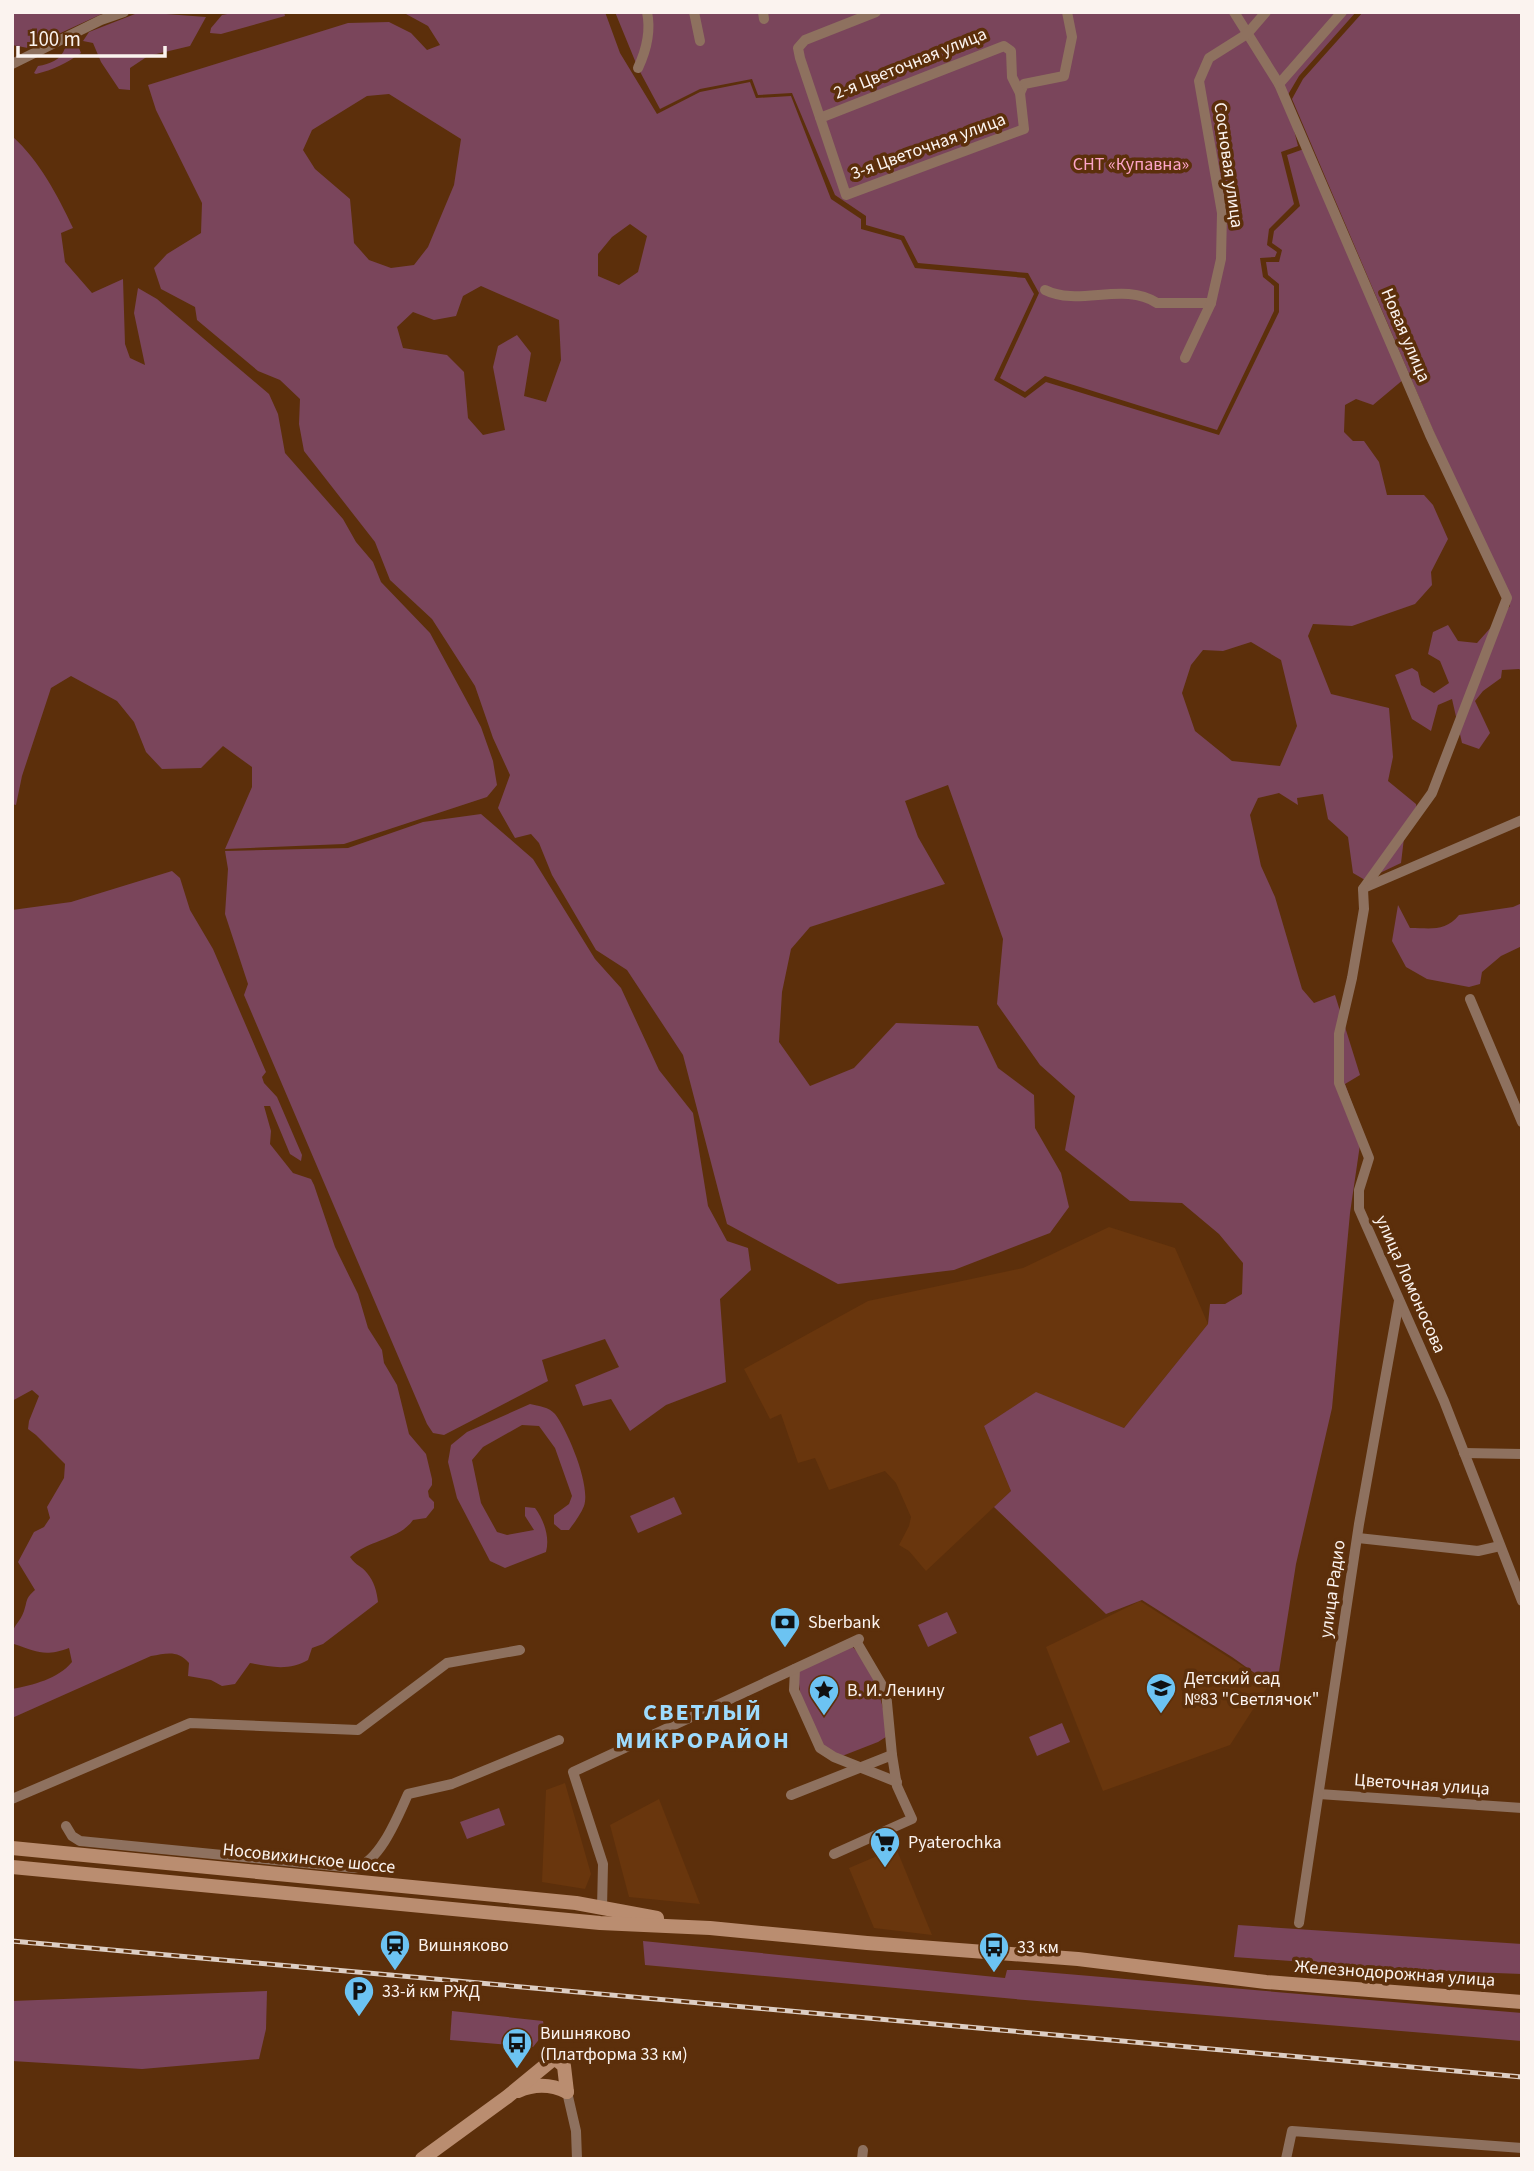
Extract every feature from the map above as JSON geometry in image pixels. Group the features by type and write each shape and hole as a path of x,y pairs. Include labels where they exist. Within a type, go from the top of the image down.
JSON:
{"main road":[{"name":"Носовихинское шоссе","path":"12,1848 576,1903 710,1928"},
{"name":"Носовихинское шоссе","path":"12,1867 600,1923 710,1928 1078,1959 1266,1982"},
{"path":"600,1923 602,1908"},
{"name":"Железнодорожная улица","path":"1266,1982 1522,2002"},
{"path":"422,2159 558,2063 567,2092"},
{"path":"507,2097 522,2089 540,2086 557,2087 567,2092"}],"street":[{"path":"12,64 101,20 124,12"},
{"path":"638,68 648,35 647,12"},
{"path":"694,12 700,41"},
{"path":"820,118 798,48 805,40 876,12"},
{"path":"1020,93 1024,84 1064,76 1072,37 1067,12"},
{"name":"Новая улица","path":"1234,12 1279,84 1430,435 1507,598 1432,793 1363,888"},
{"name":"Сосновая улица","path":"1185,358 1211,303 1221,259 1222,213 1199,81 1209,58 1247,34 1266,12"},
{"path":"1279,84 1342,12"},
{"name":"2-я Цветочная улица","path":"820,118 1000,46 1011,51 1013,82 1020,93"},
{"name":"3-я Цветочная улица","path":"820,118 846,195 1024,129 1020,93"},
{"path":"1045,290 1055,295 1068,296 1116,293 1157,303 1211,303"},
{"path":"1363,888 1522,820"},
{"name":"улица Ломоносова","path":"1363,888 1361,923 1352,978 1339,1034 1339,1083 1369,1158 1359,1190 1359,1209 1464,1453 1522,1601"},
{"path":"1470,999 1521,1118"},
{"name":"улица Радио","path":"1299,1923 1358,1538 1399,1299"},
{"path":"1464,1453 1522,1454"},
{"path":"1358,1538 1478,1550 1500,1546"},
{"path":"602,1908 603,1864 573,1772 857,1640 886,1692 897,1782 912,1819 834,1854"},
{"path":"12,1799 190,1723 358,1730 447,1663 520,1650"},
{"path":"795,1669 794,1690 820,1748 834,1757 897,1782"},
{"path":"66,1826 72,1836 80,1841 355,1868 365,1866 391,1831 408,1794 452,1784 559,1740"},
{"path":"791,1795 892,1755"},
{"name":"Цветочная улица","path":"1319,1794 1522,1808"},
{"path":"567,2092 576,2131 577,2159"},
{"path":"1286,2159 1292,2131 1522,2148"},
{"path":"1494,2159 1496,2146"}],"shaded area":[{"path":"1109,1227 1175,1248 1208,1324 1124,1428 1036,1393 984,1426 1011,1491 926,1571 909,1551 899,1545 911,1517 896,1483 885,1471 829,1490 815,1458 798,1463 781,1414 770,1419 744,1369 868,1301 1023,1268"},
{"name":"Детский сад №83 \"Светлячок\"","path":"1140,1601 1258,1676 1268,1686 1230,1745 1103,1791 1046,1647"},
{"path":"565,1783 591,1874 585,1889 542,1882 546,1790"},
{"path":"659,1799 700,1904 629,1897 610,1825"},
{"path":"896,1848 932,1935 874,1928 849,1868"}],"green space":[{"path":"12,12 106,12 28,48 12,45"},
{"path":"140,12 206,17 190,46 148,56 130,68 130,90 119,89 101,62 93,43 83,41 89,32"},
{"path":"238,12 284,12 285,16 221,34 210,33 222,15"},
{"path":"605,12 620,53 657,114 700,92 750,82 756,98 791,96 831,199 861,219 861,229 901,240 915,268 1025,278 1034,294 994,380 1025,398 1046,382 1219,435 1279,312 1279,284 1268,275 1266,262 1279,262 1282,250 1272,243 1274,231 1300,206 1287,155 1304,149 1404,379 1373,405 1356,399 1345,405 1344,432 1353,441 1364,441 1379,462 1387,495 1424,495 1433,505 1448,539 1431,572 1432,585 1415,604 1352,626 1313,624 1308,636 1331,694 1389,708 1393,757 1388,781 1416,804 1418,816 1404,838 1401,863 1365,880 1353,873 1348,837 1328,819 1323,794 1297,798 1298,805 1279,793 1258,798 1250,815 1261,866 1275,897 1302,989 1314,1003 1335,995 1360,1075 1345,1084 1362,1131 1350,1213 1332,1408 1296,1564 1277,1684 1263,1679 1142,1600 1106,1614 994,1507 1011,1491 984,1426 1036,1392 1124,1428 1208,1324 1210,1304 1225,1304 1242,1294 1243,1263 1219,1234 1182,1203 1130,1201 1065,1150 1075,1096 1040,1065 997,1004 1003,939 948,785 905,801 918,837 945,884 810,927 791,949 782,992 779,1042 810,1086 854,1068 896,1023 978,1026 998,1068 1034,1095 1035,1128 1061,1173 1069,1207 1050,1233 954,1270 838,1284 727,1224 683,1055 627,970 596,950 552,875 539,843 531,834 515,838 498,808 510,775 493,738 475,686 432,619 390,580 375,542 304,451 299,424 300,399 280,380 258,371 197,320 195,307 161,289 154,268 167,254 201,233 202,203 156,110 148,85 348,23 389,22 411,33 427,50 440,45 428,26 406,14","holes":["389,94 461,139 454,185 428,247 414,265 391,268 369,260 354,243 350,199 315,169 303,150 312,130 367,96","630,224 647,236 638,272 619,285 598,276 598,254 612,237","481,286 559,320 561,360 546,402 524,396 531,353 517,335 498,346 493,367 505,430 483,435 468,418 464,372 447,355 403,348 397,327 413,312 434,320 456,316 463,296","1251,642 1281,660 1297,726 1280,766 1232,761 1195,731 1182,693 1191,665 1203,650 1223,651"]},
{"name":"СНТ «Купавна»","path":"615,12 1356,12 1299,76 1286,98 1298,146 1281,152 1294,204 1269,229 1267,245 1277,252 1275,257 1260,258 1263,277 1274,286 1274,311 1217,430 1045,376 1025,392 1000,378 1039,293 1028,273 918,263 904,236 866,225 866,216 835,195 792,93 758,95 752,79 700,89 660,109 638,68"},
{"path":"1363,12 1522,12 1522,671 1502,670 1501,678 1483,691 1475,701 1490,733 1479,749 1462,743 1452,699 1438,705 1431,731 1412,719 1395,675 1412,668 1418,672 1421,685 1434,693 1449,683 1440,661 1428,654 1433,632 1448,625 1458,641 1477,643 1510,606 1509,593 1467,510 1292,99 1303,79"},
{"path":"65,48 79,48 81,53 54,68 34,73 38,66 58,58"},
{"path":"12,136 39,167 73,228 61,233 65,262 92,293 123,279 125,344 130,358 145,365 134,313 138,288 157,299 269,394 278,414 285,453 343,519 356,542 373,562 381,582 430,633 481,727 493,761 497,785 487,797 344,844 225,849 252,787 252,767 223,746 201,768 162,769 146,752 134,722 117,701 71,676 51,688 22,776 16,805 12,804"},
{"path":"481,814 533,859 595,959 621,988 659,1070 693,1113 708,1206 727,1241 748,1248 751,1270 720,1299 726,1382 666,1405 630,1431 611,1399 583,1406 575,1385 619,1367 605,1339 542,1360 548,1381 444,1435 433,1433 244,995 248,984 225,914 228,869 225,851 348,848 423,822"},
{"path":"172,871 180,878 190,910 213,949 266,1072 262,1077 264,1083 277,1097 302,1155 301,1161 290,1154 270,1106 264,1106 271,1131 270,1144 293,1173 311,1179 314,1185 335,1247 358,1294 368,1328 382,1350 384,1363 397,1385 409,1434 426,1454 432,1479 428,1491 434,1508 426,1518 413,1520 400,1532 357,1551 350,1557 369,1576 378,1602 323,1644 312,1648 308,1660 294,1666 280,1667 250,1663 235,1684 222,1686 211,1680 188,1676 189,1663 181,1656 151,1656 12,1718 12,1689 52,1677 72,1662 69,1648 41,1652 14,1644 13,1638 27,1599 35,1590 18,1562 34,1532 44,1527 50,1518 47,1507 64,1478 65,1464 28,1429 39,1396 32,1390 12,1401 12,910 71,902"},
{"path":"1522,903 1522,946 1501,956 1482,972 1480,984 1469,987 1427,979 1406,967 1392,941 1398,905 1410,928 1431,928 1443,927 1459,915 1513,907"},
{"path":"530,1404 553,1412 566,1433 581,1473 584,1506 569,1530 561,1530 554,1524 554,1515 569,1504 572,1496 555,1448 539,1426 522,1425 483,1447 472,1460 481,1503 497,1532 507,1535 534,1530 525,1516 525,1507 535,1508 547,1535 546,1552 505,1568 490,1561 457,1498 448,1462 451,1445 467,1432"},
{"path":"674,1497 682,1514 638,1533 630,1516"},
{"path":"947,1612 957,1633 928,1647 918,1625"},
{"path":"852,1646 872,1676 881,1699 889,1735 837,1758 819,1739 807,1719 798,1671"},
{"path":"1062,1723 1070,1742 1037,1756 1029,1737"},
{"path":"499,1808 505,1825 467,1839 460,1822"},
{"path":"1238,1925 1522,1944 1522,1974 1416,1970 1234,1957"},
{"path":"643,1941 1005,1978 1007,1970 1020,1970 1522,2013 1522,2041 645,1965"},
{"path":"267,1991 266,2029 259,2059 142,2069 12,2061 12,2001"},
{"path":"452,2011 543,2021 545,2032 533,2047 450,2040"}],"railway":[{"path":"12,1941 1522,2077"}],"place":[{"name":"Sberbank","path":"785,1649"},
{"name":"Детский сад №83 \"Светлячок\"","path":"1161,1715"},
{"name":"В. И. Ленину","path":"824,1717"},
{"name":"Pyaterochka","path":"885,1869"},
{"name":"Вишняково","path":"395,1972"},
{"name":"33 км","path":"994,1974"},
{"name":"33-й км РЖД","path":"359,2018"},
{"name":"Вишняково (Платформа 33 км)","path":"517,2070"}],"district":[{"name":"СВЕТЛЫЙ МИКРОРАЙОН","path":"703,1726"}]}
